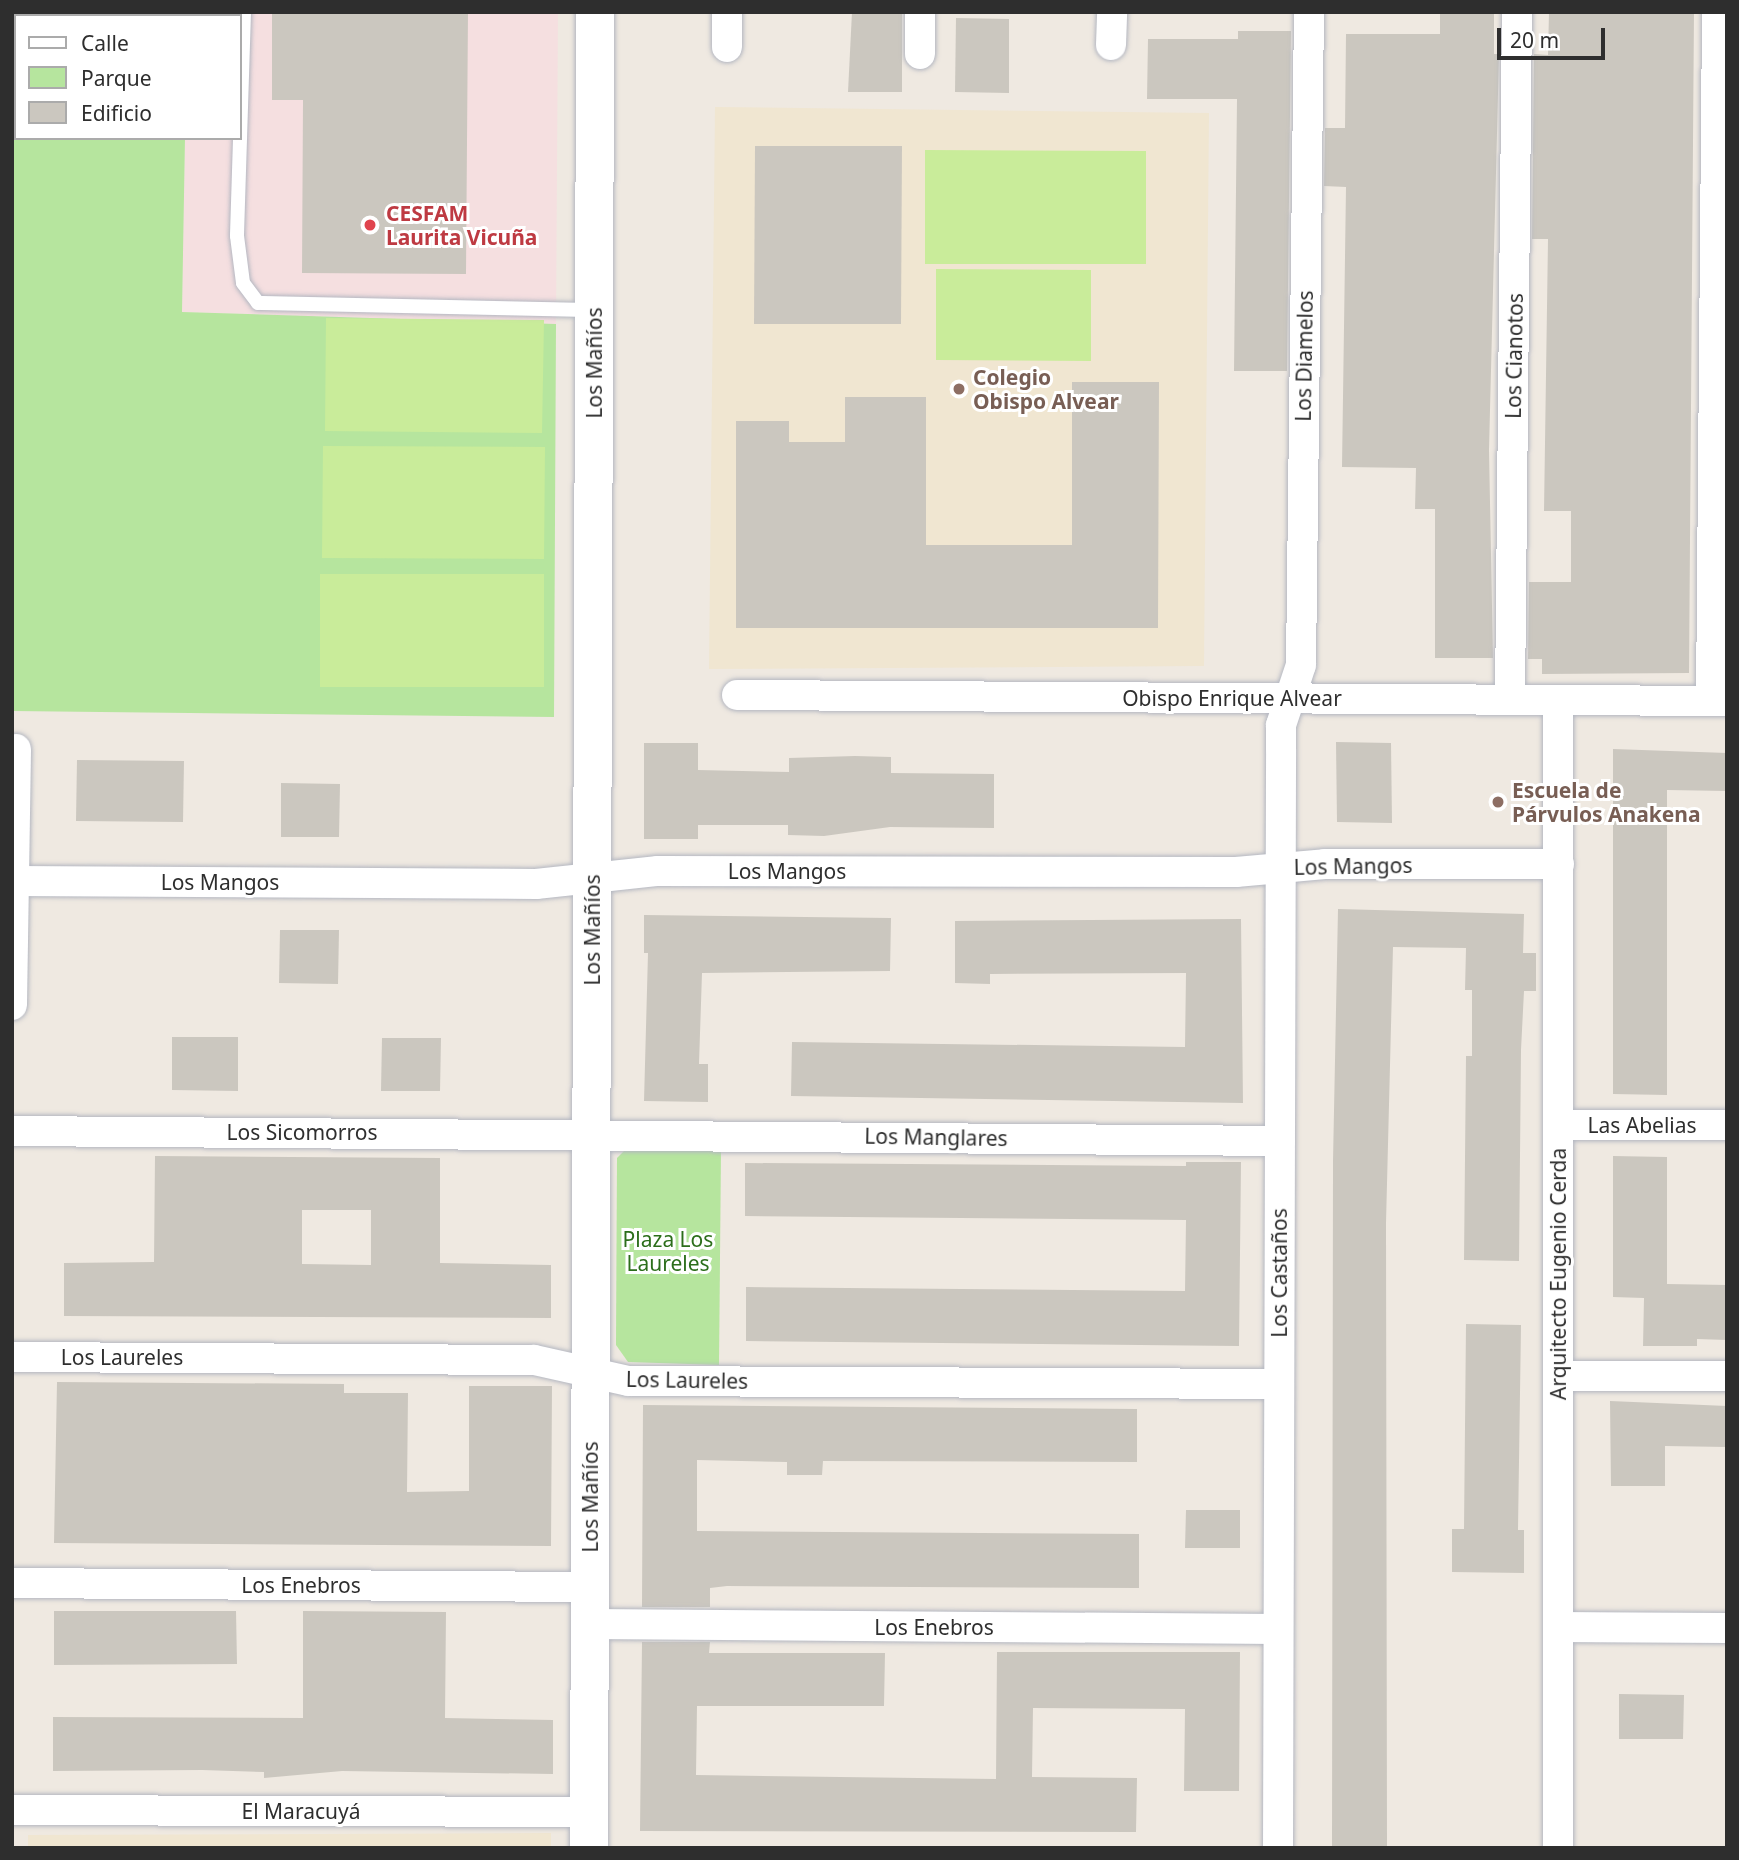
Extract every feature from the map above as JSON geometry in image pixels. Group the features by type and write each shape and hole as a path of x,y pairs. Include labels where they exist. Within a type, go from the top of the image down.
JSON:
{"street":[{"name":"Los Mañíos","path":"589,1830 595,12"},
{"path":"727,12 727,47"},
{"path":"920,12 920,54"},
{"path":"1111,45 1112,12"},
{"name":"Los Diamelos","path":"1290,699 1300,665 1309,12"},
{"name":"Los Cianotos","path":"1510,699 1517,12"},
{"path":"1717,12 1719,701"},
{"name":"Obispo Enrique Alvear","path":"737,695 1719,701"},
{"name":"Los Castaños","path":"1278,1848 1281,725 1290,699"},
{"name":"Arquitecto Eugenio Cerda","path":"1558,700 1558,1848"},
{"path":"12,1005 16,749"},
{"name":"Los Mangos","path":"14,881 536,884 658,871 1236,872 1280,868 1559,864"},
{"name":"Las Abelias","path":"1558,1125 1727,1125"},
{"name":"Los Sicomorros","path":"12,1131 592,1133"},
{"name":"Los Manglares","path":"592,1133 1280,1141"},
{"name":"Los Laureles","path":"12,1357 534,1360 628,1381 1279,1384"},
{"path":"1559,1376 1727,1376"},
{"name":"Los Enebros","path":"12,1583 1278,1629"},
{"path":"1558,1627 1727,1628"},
{"name":"El Maracuyá","path":"12,1810 589,1830"}],"lane":[{"path":"242,76 244,12"},
{"path":"240,140 237,236 243,283 250,296 268,306 594,310"}],"shaded area":[{"name":"CESFAM Laurita Vicuña","path":"188,12 558,12 556,324 182,312 185,140 242,140 242,14"},
{"name":"Colegio Obispo Alvear","path":"715,107 1209,113 1204,666 709,669"},
{"path":"551,1833 551,1848 28,1848 28,1835"}],"green space":[{"path":"12,12 188,12 14,14 14,140 185,140 182,312 556,324 554,717 12,711"},
{"path":"925,150 1146,151 1146,264 925,264"},
{"path":"936,269 1091,270 1091,361 936,360"},
{"path":"326,318 544,320 542,433 325,431"},
{"path":"323,446 545,447 544,559 322,558"},
{"path":"320,574 544,574 544,687 320,687"},
{"name":"Plaza Los Laureles","path":"628,1147 721,1151 719,1365 628,1362 616,1345 617,1158"}],"building":[{"path":"272,12 468,12 466,274 302,273 303,100 272,100"},
{"path":"852,12 902,12 902,92 848,92"},
{"path":"1440,12 1494,12 1494,54 1499,54 1489,450 1493,658 1435,658 1435,509 1415,509 1416,468 1342,467 1346,187 1324,186 1325,128 1345,128 1346,34 1440,34"},
{"path":"1549,12 1694,12 1689,673 1542,674 1542,659 1528,659 1529,582 1571,582 1571,511 1544,511 1548,239 1532,239 1534,54 1548,55"},
{"path":"956,18 1009,19 1009,93 955,92"},
{"path":"1238,31 1291,31 1287,371 1234,371 1237,99 1147,99 1148,39 1238,39"},
{"path":"755,146 902,146 901,324 754,324"},
{"name":"Colegio Obispo Alvear","path":"1072,382 1159,382 1158,628 736,628 736,421 789,421 789,442 845,442 845,397 926,397 926,545 1072,545"},
{"path":"1336,742 1391,743 1392,823 1337,822"},
{"path":"644,743 698,743 698,770 789,772 789,758 855,756 891,757 891,773 994,774 994,828 890,827 824,836 788,835 788,825 698,825 698,839 644,839"},
{"path":"1613,749 1727,753 1727,791 1667,790 1667,1095 1613,1094"},
{"path":"77,760 184,761 183,822 76,821"},
{"path":"281,783 340,784 339,837 281,837"},
{"path":"1338,909 1524,914 1523,953 1536,953 1536,991 1524,991 1519,1261 1464,1260 1466,1056 1472,1056 1472,990 1465,990 1466,948 1393,947 1386,1223 1387,1848 1332,1848 1333,1161"},
{"path":"644,915 891,918 890,971 702,973 699,1064 708,1064 708,1102 644,1101 648,953 644,953"},
{"path":"1241,919 1243,1103 791,1096 792,1042 1185,1047 1186,973 990,974 990,984 955,983 955,921"},
{"path":"280,930 339,930 338,984 279,983"},
{"path":"172,1037 238,1037 238,1091 172,1090"},
{"path":"382,1038 441,1038 440,1091 381,1091"},
{"path":"155,1156 440,1158 440,1263 551,1265 551,1318 64,1316 64,1263 154,1262","holes":["302,1210 371,1210 371,1265 302,1264"]},
{"path":"1613,1156 1667,1157 1667,1284 1727,1285 1727,1340 1697,1339 1697,1346 1643,1346 1644,1298 1613,1297"},
{"path":"1186,1162 1241,1162 1239,1346 746,1341 746,1287 1185,1291 1186,1220 745,1216 745,1163 1186,1166"},
{"path":"1466,1324 1521,1325 1518,1530 1524,1530 1524,1573 1452,1572 1452,1529 1464,1529"},
{"path":"57,1382 344,1384 344,1393 408,1393 407,1492 469,1491 469,1386 552,1386 551,1546 54,1543"},
{"path":"1610,1401 1727,1406 1727,1447 1665,1446 1665,1486 1611,1486"},
{"path":"643,1405 1137,1409 1137,1462 823,1461 822,1475 787,1475 787,1462 697,1460 697,1531 1139,1534 1139,1588 727,1586 710,1588 710,1607 642,1607"},
{"path":"1186,1510 1240,1510 1240,1548 1185,1548"},
{"path":"54,1611 236,1611 237,1664 54,1665"},
{"path":"303,1611 446,1612 445,1718 553,1720 553,1774 342,1771 264,1778 264,1772 53,1771 53,1717 303,1718"},
{"path":"642,1642 710,1642 709,1653 885,1653 884,1706 697,1706 696,1775 996,1779 997,1652 1240,1652 1239,1791 1184,1791 1185,1709 1033,1708 1032,1777 1137,1778 1136,1832 640,1831"},
{"path":"1619,1694 1684,1695 1683,1739 1619,1739"}],"place":[{"name":"CESFAM Laurita Vicuña","path":"370,225"},
{"name":"Colegio Obispo Alvear","path":"959,389"},
{"name":"Escuela de Párvulos Anakena","path":"1498,802"}]}
